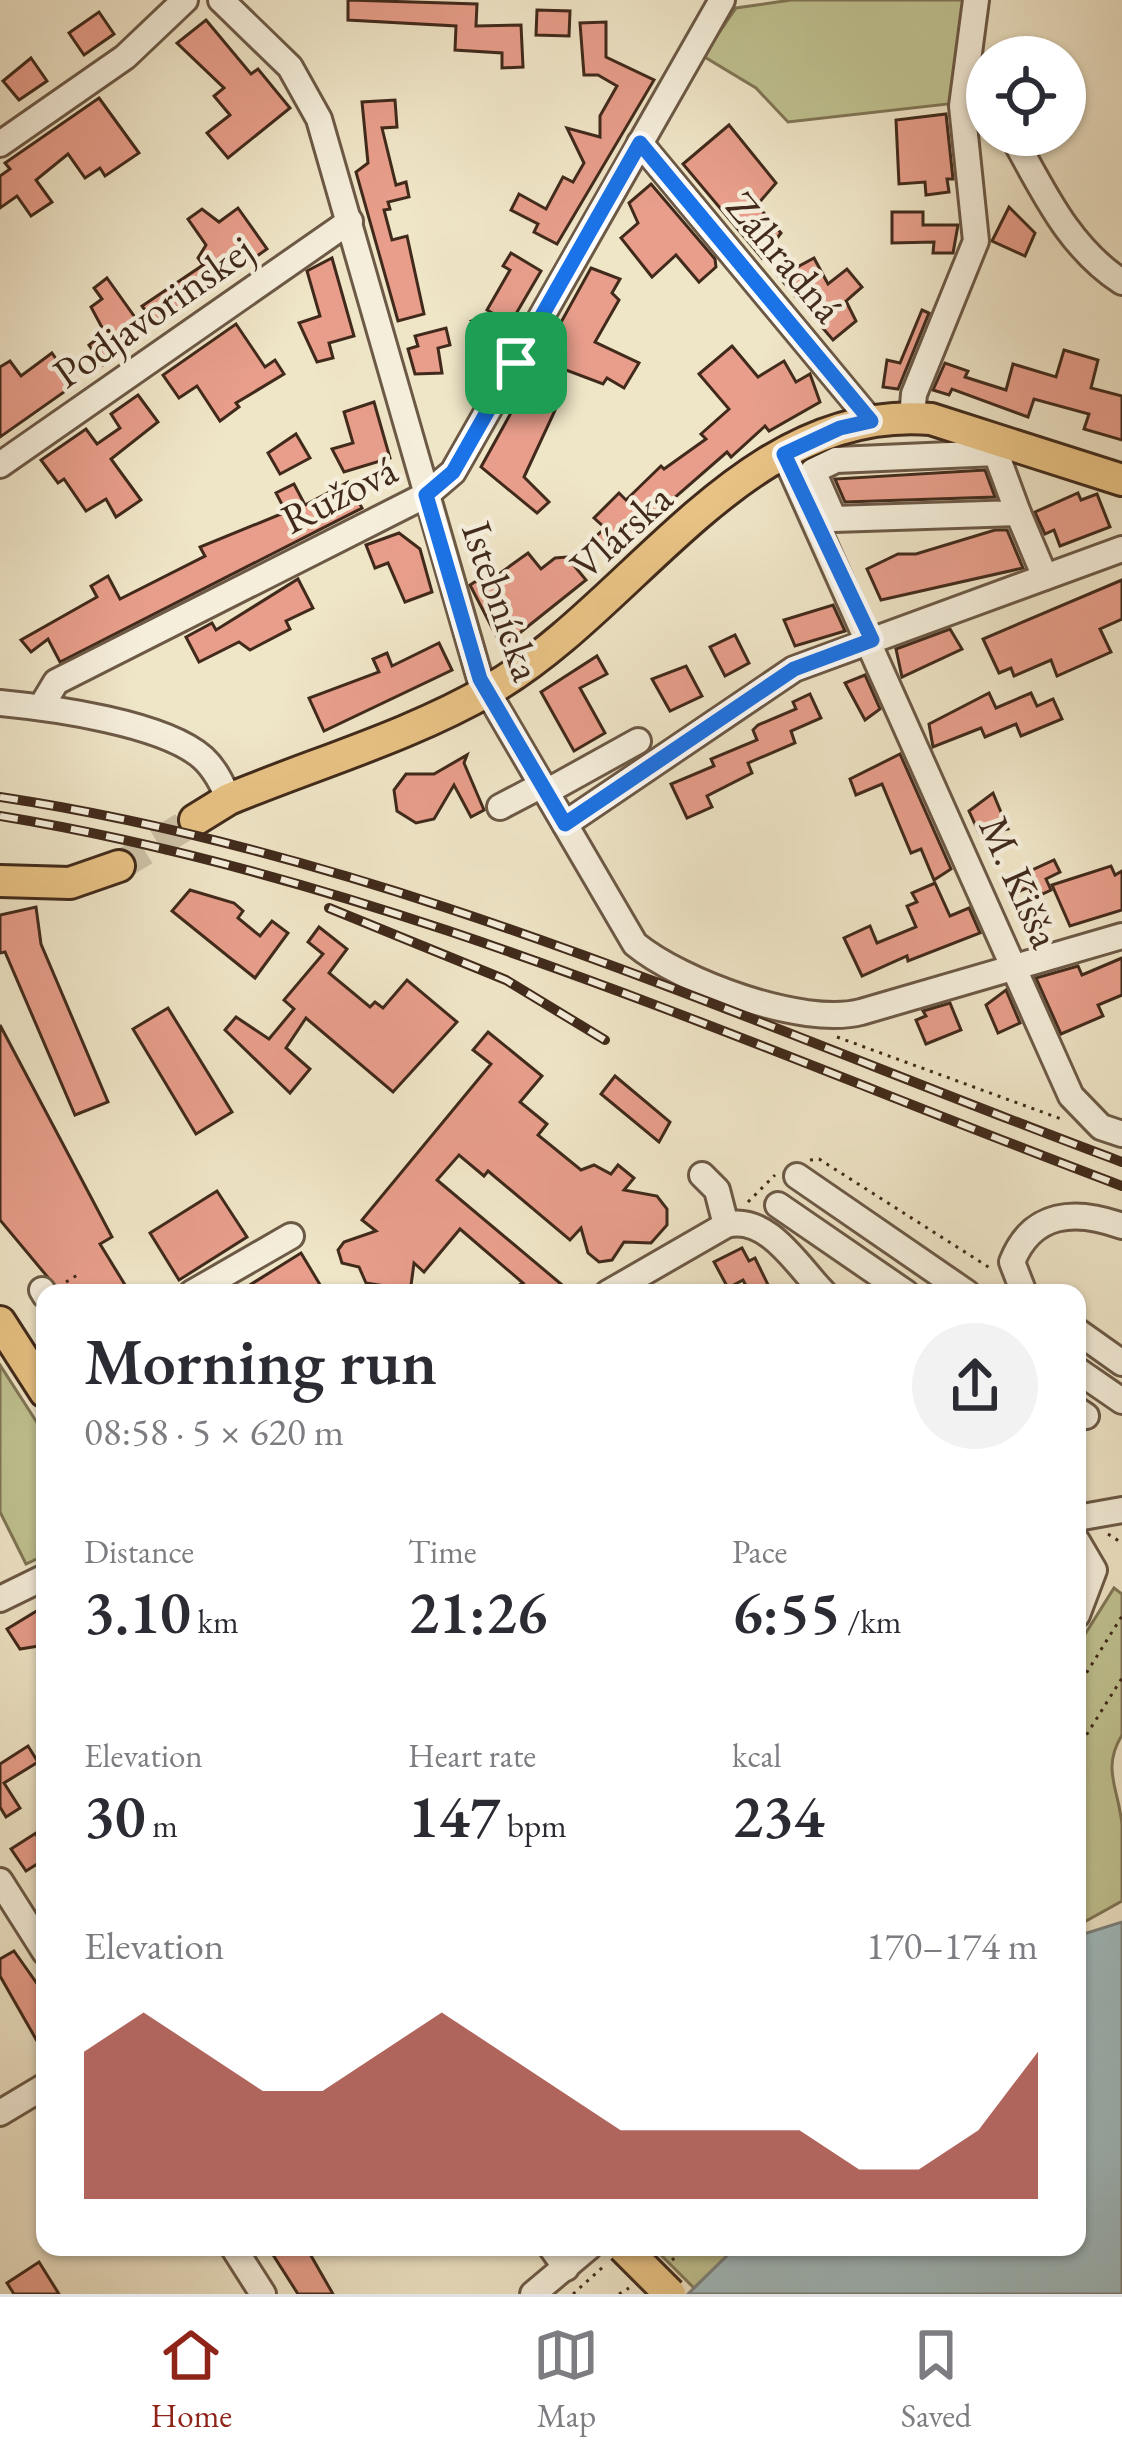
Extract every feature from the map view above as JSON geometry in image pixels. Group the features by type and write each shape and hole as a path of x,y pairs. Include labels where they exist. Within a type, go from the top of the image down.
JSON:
{"main road":[{"name":"Vlárska","path":"196,820 230,799 488,691 585,621 744,478 840,428 912,417 1023,444 1122,480"},
{"path":"0,881 70,883 119,866"},
{"path":"0,1322 36,1374"},
{"path":"632,2256 670,2294"}],"street":[{"path":"0,144 125,57 185,0"},
{"name":"Istebnícka","path":"221,0 248,12 291,68 319,119 426,495 488,691 616,920 651,957 792,1013 840,1025"},
{"name":"Ružová","path":"40,707 56,682 426,495 453,472 722,0"},
{"path":"972,36 976,0"},
{"path":"966,84 962,106 966,145"},
{"name":"Záhradná","path":"640,143 871,421"},
{"path":"912,417 914,394 976,241 967,156"},
{"path":"1025,156 1092,263 1122,282"},
{"name":"Podjavorinskej","path":"0,465 350,221"},
{"path":"1018,513 824,520 813,470 836,460 996,453 1045,577"},
{"name":"M. Kišša","path":"784,454 824,520 1071,1096 1102,1126 1122,1134"},
{"path":"565,824 794,669 1122,549"},
{"path":"0,703 40,707 187,748 214,770 230,799"},
{"path":"500,807 638,741"},
{"path":"840,1025 1014,964 1122,936"},
{"path":"796,1167 955,1284"},
{"path":"702,1175 717,1190 726,1225"},
{"path":"772,1195 893,1284"},
{"path":"1019,1284 1012,1262 1018,1246 1043,1222 1076,1214 1122,1226"},
{"path":"624,1284 726,1225 760,1228 815,1284"},
{"path":"207,1284 291,1235"},
{"path":"797,1266 834,1243"},
{"path":"1086,1337 1122,1363"},
{"path":"1086,1376 1122,1401"},
{"path":"1086,1517 1122,1510"},
{"path":"1086,1556 1094,1570 1086,1592"},
{"path":"0,1598 36,1581"},
{"path":"0,1881 36,1938"},
{"path":"0,2113 36,2091"},
{"path":"239,2256 263,2294"},
{"path":"532,2294 558,2258 594,2258"}],"path":[{"path":"840,1025 1072,1123"},
{"path":"772,1195 796,1167 819,1159 1013,1284"},
{"path":"61,1284 80,1274"},
{"path":"1086,1674 1122,1616"},
{"path":"1086,1736 1122,1678"},
{"path":"573,2294 594,2258"},
{"path":"619,2294 629,2288"}],"green space":[{"path":"791,0 968,0 957,103 788,122 756,88 703,56 736,8"},
{"path":"0,1365 36,1421 36,1559 26,1564 0,1512"},
{"path":"1114,1588 1122,1594 1122,1735 1112,1769 1122,1825 1122,1901 1086,1921 1086,1633"},
{"path":"662,2256 727,2256 694,2288"}],"water":[{"path":"1122,1922 1122,2294 688,2294 727,2256 1086,2256 1086,1933"}],"building":[{"path":"348,0 477,4 476,26 521,25 523,67 502,68 502,53 455,50 456,26 348,20"},
{"path":"537,10 570,11 569,36 536,35"},
{"path":"99,12 114,34 84,55 69,33"},
{"path":"206,20 251,74 258,69 290,108 228,158 207,133 230,115 214,96 224,88 177,43"},
{"path":"606,22 606,57 654,80 557,244 534,232 538,224 511,210 519,194 546,209 563,177 573,182 584,163 567,128 600,137 600,116 617,86 598,75 584,75 580,23"},
{"path":"31,58 47,81 19,100 3,81"},
{"path":"99,98 139,153 105,176 100,168 85,178 68,154 36,180 52,202 31,216 17,196 0,208 0,176 10,169 5,163"},
{"path":"395,100 397,127 382,128 396,185 406,182 409,197 388,202 390,209 384,210 392,240 407,236 424,314 398,321 356,172 368,163 362,102"},
{"path":"946,114 953,179 947,179 949,192 926,195 925,182 899,184 896,120"},
{"path":"729,125 776,183 757,205 781,233 762,258 683,164"},
{"path":"651,184 715,259 716,267 699,282 676,255 652,277 621,238 638,223 629,203"},
{"path":"1009,207 1035,233 1025,256 992,241"},
{"path":"238,208 267,249 157,326 142,306 203,265 198,258 206,245 188,219 202,209 219,222"},
{"path":"892,212 923,212 923,225 958,225 953,253 933,253 934,242 892,243"},
{"path":"511,253 541,271 499,343 472,321 496,315 487,310 510,270 503,266"},
{"path":"332,258 354,336 329,343 333,358 317,362 299,323 320,316 307,271"},
{"path":"814,258 828,284 847,269 862,287 846,301 856,321 833,340 779,277"},
{"path":"591,268 620,279 612,293 619,300 595,342 639,363 624,388 607,378 603,384 553,365 536,392 558,404 524,477 549,502 537,513 481,467"},
{"path":"107,278 139,323 124,334 132,344 103,365 89,345 105,333 91,307 102,299 94,288"},
{"path":"922,310 929,313 898,389 883,387 887,360 900,363"},
{"path":"236,324 265,367 275,360 284,374 236,403 239,407 220,421 197,386 179,398 163,375"},
{"path":"446,328 450,345 438,348 442,373 415,374 408,349 418,346 415,336"},
{"path":"732,346 758,377 784,361 796,382 810,374 820,402 769,431 765,426 731,457 727,452 610,554 594,538 605,528 594,518 619,493 626,500 661,466 664,469 706,439 701,434 729,409 699,374"},
{"path":"1064,350 1098,360 1091,388 1122,396 1122,440 1084,429 1089,414 1034,399 1028,417 952,389 949,395 933,390 945,363 968,371 965,377 1006,390 1013,364 1056,377"},
{"path":"52,353 74,385 0,437 0,367 10,361 21,376"},
{"path":"138,395 158,422 111,459 141,500 116,517 106,499 86,511 64,479 58,483 41,460 86,429 97,444 120,428 111,414"},
{"path":"374,402 390,458 344,472 332,449 353,443 344,412"},
{"path":"296,434 310,458 280,474 268,453"},
{"path":"985,470 995,497 845,502 835,479"},
{"path":"348,482 362,508 60,662 48,639 31,652 21,640 97,597 91,586 108,576 120,599 205,556 200,547 286,512 276,493 294,484 305,505"},
{"path":"1078,493 1081,500 1097,494 1110,527 1060,546 1054,530 1045,534 1035,512"},
{"path":"1007,530 1023,568 881,600 867,569 898,554 916,554"},
{"path":"399,533 420,549 432,592 405,602 388,563 375,568 366,545"},
{"path":"528,553 541,569 555,558 567,557 586,580 502,647 470,585 489,573 492,579"},
{"path":"298,579 313,608 286,621 290,629 250,650 239,642 199,662 186,637 212,623 216,630"},
{"path":"1122,580 1122,619 1100,629 1111,652 1057,676 1051,660 1014,676 1011,668 999,673 983,639"},
{"path":"833,605 845,631 795,646 784,620"},
{"path":"950,629 962,649 902,677 896,649"},
{"path":"735,635 749,663 725,676 710,647"},
{"path":"439,643 452,670 324,731 309,698 379,672 373,659 387,653 392,666"},
{"path":"597,656 607,674 580,688 605,733 574,751 541,692"},
{"path":"686,666 702,696 670,711 652,679"},
{"path":"865,675 880,709 865,720 845,683"},
{"path":"989,693 996,708 1031,693 1037,706 1053,699 1062,719 1021,736 1016,724 985,737 981,728 933,747 929,724"},
{"path":"810,694 821,718 791,731 795,743 748,763 752,773 707,796 712,807 687,818 671,784 714,766 711,759 757,740 753,730 758,725 796,709 793,702"},
{"path":"900,754 951,869 934,880 921,849 911,853 882,784 856,795 850,779"},
{"path":"467,755 464,763 484,810 471,817 454,785 434,819 416,823 397,811 394,790 406,774 434,774"},
{"path":"993,793 1008,829 980,835 969,811"},
{"path":"1054,860 1060,872 1046,879 1051,890 1034,898 1029,887 1015,893 1010,880"},
{"path":"1111,866 1115,875 1122,871 1122,910 1070,926 1052,885"},
{"path":"935,883 950,916 969,908 980,933 862,976 844,938 870,926 877,943 916,927 907,906 917,902 912,893"},
{"path":"190,890 234,903 243,911 238,918 260,936 272,921 288,933 255,978 172,911"},
{"path":"36,907 41,944 108,1102 75,1115 5,952 0,953 0,915"},
{"path":"319,927 347,949 329,973 370,1007 375,1002 383,1008 407,980 457,1022 393,1092 306,1018 286,1048 310,1069 290,1093 225,1030 236,1017 269,1039 294,1009 284,1000 323,954 308,942"},
{"path":"1122,958 1122,995 1098,1005 1103,1016 1061,1034 1036,978 1078,966 1082,975"},
{"path":"1006,990 1020,1023 998,1033 986,1005"},
{"path":"950,1003 961,1030 926,1044 916,1020 926,1016 923,1011"},
{"path":"168,1008 232,1112 196,1134 133,1029"},
{"path":"0,1025 112,1237 100,1244 124,1284 53,1284 0,1220"},
{"path":"488,1032 542,1076 520,1102 547,1124 538,1135 581,1170 594,1165 611,1174 618,1165 634,1178 624,1190 657,1196 667,1209 667,1225 651,1243 624,1242 612,1260 599,1262 588,1253 581,1228 570,1240 488,1171 484,1176 459,1155 437,1180 561,1284 521,1284 460,1229 424,1272 414,1263 411,1284 366,1283 359,1267 342,1263 338,1250 344,1242 376,1231 362,1220 491,1064 473,1050"},
{"path":"615,1076 670,1122 659,1142 601,1094"},
{"path":"217,1191 247,1237 179,1280 150,1233"},
{"path":"742,1248 749,1261 755,1258 768,1284 745,1284 743,1280 726,1284 714,1262"},
{"path":"301,1253 320,1284 251,1284"},
{"path":"36,1611 36,1646 20,1649 7,1629"},
{"path":"28,1746 36,1759 4,1783 20,1808 6,1817 0,1807 0,1764"},
{"path":"36,1833 36,1865 26,1871 11,1849"},
{"path":"14,1951 36,1982 36,2039 0,1976 0,1959"},
{"path":"274,2256 311,2256 333,2294 298,2294"},
{"path":"39,2262 59,2294 14,2294 7,2283"}],"tunnel":[{"path":"119,866 195,820"}],"railway":[{"path":"0,797 146,824 430,902 570,950 1122,1162"},
{"path":"0,816 289,881 430,925 708,1025 1122,1186"},
{"path":"329,908 506,980 605,1040"}],"route":[{"path":"640,143 871,421 840,428 784,454 872,640 794,669 565,824 480,679 426,495 453,472 516,363 640,143"}]}
